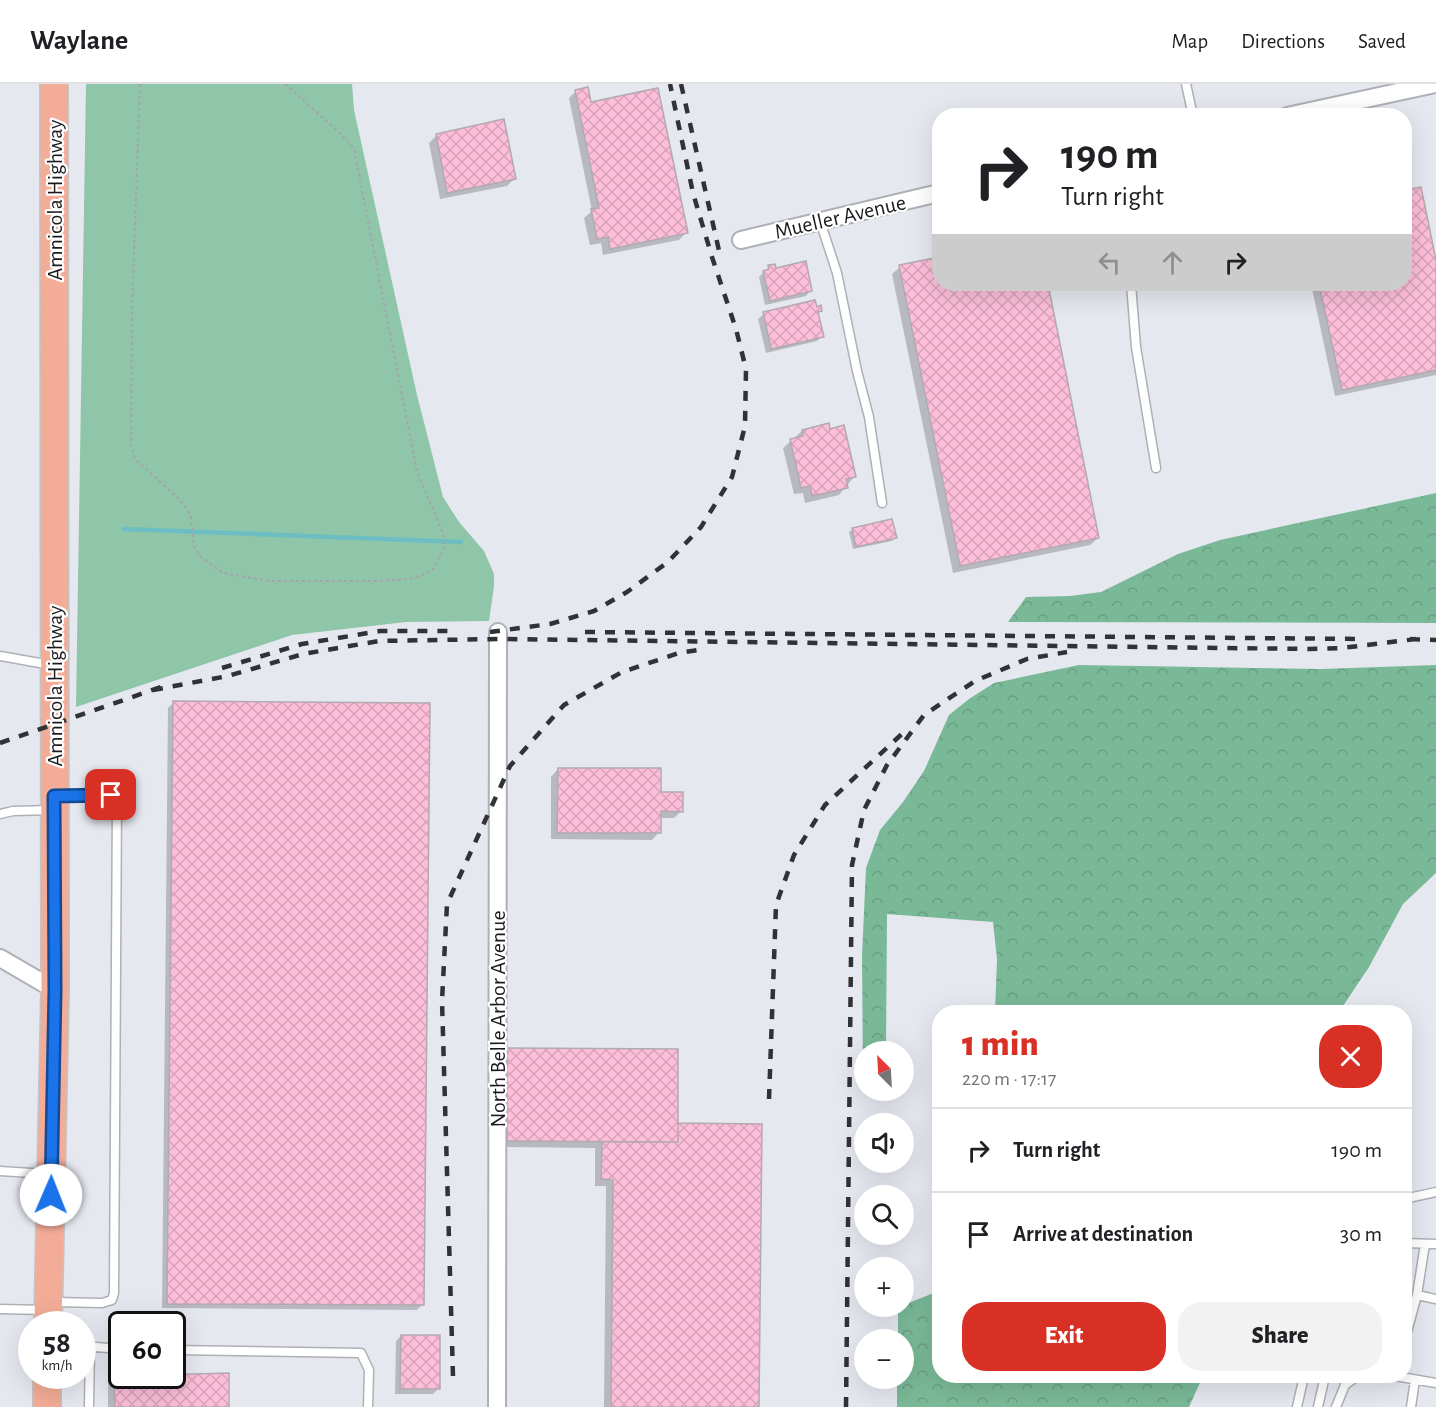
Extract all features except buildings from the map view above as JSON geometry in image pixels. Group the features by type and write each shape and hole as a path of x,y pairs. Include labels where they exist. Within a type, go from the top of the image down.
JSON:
{"main road":[{"name":"Amnicola Highway","path":"49,1311 55,990 54,84"},
{"path":"47,1389 47,1407"}],"street":[{"path":"1324,108 1435,84"},
{"name":"Mueller Avenue","path":"741,240 932,195"},
{"name":"North Belle Arbor Avenue","path":"497,1407 498,632"},
{"path":"0,958 55,990"}],"lane":[{"path":"1186,84 1191,108"},
{"path":"820,221 837,273 869,417 882,503"},
{"path":"1132,291 1136,347 1156,468"},
{"path":"0,656 54,665"},
{"path":"0,814 111,795 117,799 114,1293 112,1300 102,1304 56,1311"},
{"path":"0,1171 51,1174"},
{"path":"1412,1197 1436,1192"},
{"path":"1412,1243 1436,1244"},
{"path":"1412,1313 1425,1244"},
{"path":"1417,1295 1436,1299"},
{"path":"0,1309 33,1311"},
{"path":"186,1350 361,1353 369,1371 368,1407"},
{"path":"1412,1379 1436,1383"},
{"path":"1411,1407 1415,1380"},
{"path":"1297,1407 1302,1383"},
{"path":"1318,1407 1323,1383"},
{"path":"1336,1407 1348,1383"},
{"path":"88,1389 89,1407"}],"path":[{"path":"140,84 132,308 131,446 135,459 187,509 191,517 194,547 201,557 223,573 271,581 408,579 426,574 435,568 441,560 445,546 443,533 417,472 354,149 342,135 285,84"}],"green space":[{"path":"86,84 352,84 354,110 417,395 443,497 459,522 484,551 494,574 489,621 406,622 292,635 76,707"},
{"path":"1436,493 1436,623 1008,622 1026,597 1070,596 1101,592 1178,554 1220,540"},
{"path":"1079,665 1321,669 1436,665 1436,873 1403,904 1369,967 1344,1005 995,1005 997,959 993,922 887,914 886,1041 863,1041 862,955 866,868 880,830 924,771 949,715 994,683"},
{"path":"932,1294 932,1383 1200,1383 1189,1407 897,1407 897,1389 914,1389 914,1329 898,1329 898,1317 914,1317 914,1301"}],"waterway":[{"path":"124,529 461,542"}],"railway":[{"path":"490,632 550,624 594,611 627,592 668,562 701,527 732,477 745,426 746,369 736,329 693,193 670,84"},
{"path":"681,84 720,255"},
{"path":"222,668 302,644 380,631 457,631"},
{"path":"585,632 1359,639"},
{"path":"153,690 228,676 303,654 379,641 498,639 1308,649 1342,648 1416,639"},
{"path":"1410,639 1436,640"},
{"path":"453,1376 442,1001 447,904 510,766 564,705 622,672 679,653 704,649"},
{"path":"846,1407 852,865 864,810 887,765 924,715 975,681 1027,659 1067,652"},
{"path":"0,743 161,687"},
{"path":"769,1099 776,905 794,855 825,805 904,732"}],"route":[{"path":"51,1195 55,990 54,796 111,795"}]}
